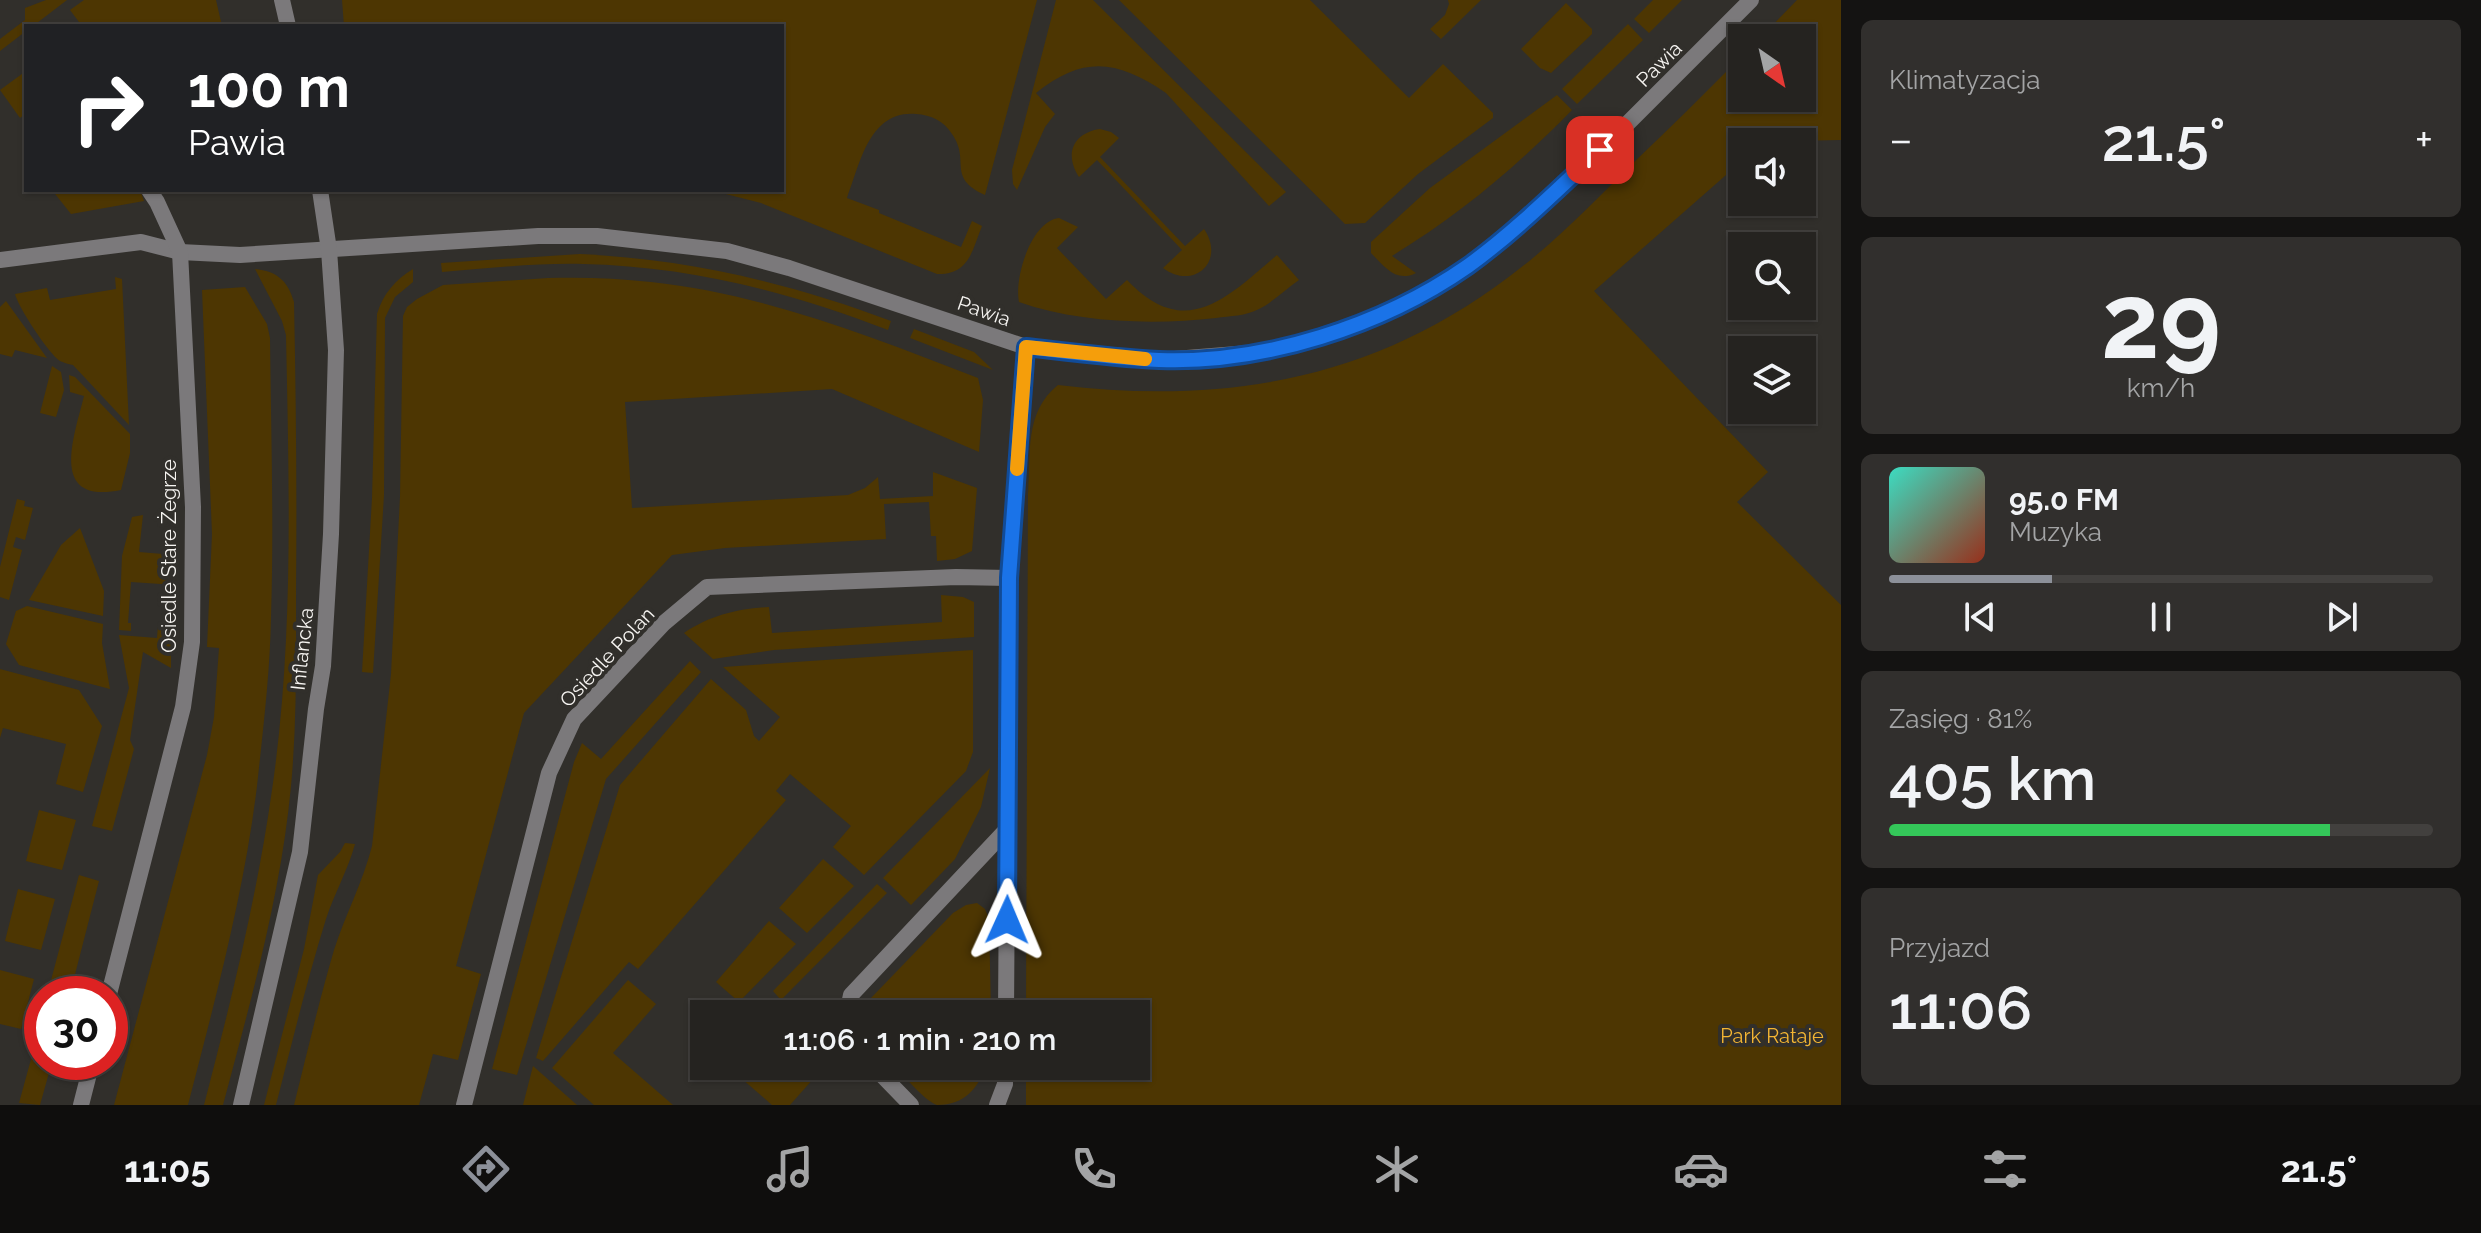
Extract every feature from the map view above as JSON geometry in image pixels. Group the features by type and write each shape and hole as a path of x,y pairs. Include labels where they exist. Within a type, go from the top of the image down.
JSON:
{"street":[{"path":"282,0 288,24"},
{"name":"Pawia","path":"329,250 538,236 597,236 656,241 727,251 789,268 1026,347 1162,360 1262,352 1331,334 1424,294 1468,265 1515,229 1621,130 1751,0"},
{"name":"Osiedle Stare Żegrze","path":"114,976 183,707 192,642 193,507 180,252 150,192"},
{"name":"Inflancka","path":"241,1105 300,852 323,666 336,423 336,350 329,250 320,192"},
{"path":"0,260 141,242 180,252 240,255 329,250"},
{"path":"1006,1000 1009,578 1026,347"},
{"name":"Osiedle Polan","path":"464,1105 549,773 574,719 664,623 707,587 956,577 1009,578"},
{"path":"850,1000 851,995 1009,827"},
{"path":"81,1105 87,1080"},
{"path":"887,1080 911,1105"},
{"path":"997,1105 1005,1080"}],"green space":[{"path":"46,0 67,0 36,24 24,24 24,33 0,51 0,39 25,20 25,8"},
{"path":"84,0 216,0 222,24 80,24 70,10"},
{"path":"342,0 1037,0 985,195 966,182 962,175 960,152 949,129 937,120 922,115 900,115 887,121 877,130 862,155 847,198 961,247 972,221 982,226 963,266 937,274 761,203 718,192 784,192 784,24 344,24"},
{"path":"1056,0 1093,0 1286,192 1269,206 1166,93 1132,74 1101,66 1070,72 1036,93 1055,114 1045,127 1017,190 1013,184 1012,170"},
{"path":"1119,0 1310,0 1409,98 1443,64 1493,113 1493,118 1418,174 1365,223 1345,224"},
{"path":"1448,0 1481,0 1441,39 1430,29 1445,15"},
{"path":"1653,0 1682,0 1649,33 1634,19"},
{"name":"Park Rataje","path":"1797,0 1841,0 1841,140 1816,141 1816,128 1728,128 1728,173 1594,291 1768,472 1737,502 1841,605 1841,1105 1026,1105 1026,1080 1150,1080 1150,1000 1026,1000 1028,494 1031,435 1039,408 1047,396 1058,385 1180,391 1238,387 1295,377 1351,361 1405,340 1458,311 1542,251 1728,70 1728,112 1816,112 1816,24 1774,24"},
{"path":"1566,3 1592,29 1592,34 1551,73 1540,68 1521,49"},
{"path":"1628,24 1643,40 1577,104 1562,89"},
{"path":"24,72 24,115 20,118 0,90"},
{"path":"1557,95 1572,110 1551,131 1465,206 1392,256 1416,273 1397,275 1371,253 1371,242 1430,188"},
{"path":"1100,129 1119,138 1100,157 1185,246 1204,229 1211,252 1203,269 1186,276 1163,268 1182,250 1097,160 1079,177 1072,160 1074,146 1083,135"},
{"path":"54,192 141,192 144,201 71,214"},
{"path":"1059,218 1078,227 1057,248 1106,299 1127,280 1148,298 1168,308 1187,310 1205,307 1240,286 1277,255 1299,280 1254,311 1192,320 1142,322 1091,318 1019,302 1019,279 1027,252 1040,229 1049,221"},
{"path":"580,254 660,261 738,275 815,295 891,321 888,330 776,293 661,270 565,264 442,272 441,263"},
{"path":"255,269 280,278 294,302 296,689 293,762 280,867 244,1026 223,1105 204,1105 259,870 272,790 284,677 288,563 286,335"},
{"path":"413,269 413,282 395,297 385,318 384,495 373,673 362,672 372,498 377,314 390,288"},
{"path":"115,277 122,279 129,425 73,365 55,357 28,319 15,294 47,288 50,300 116,289"},
{"path":"548,278 638,281 735,296 817,319 978,378 983,400 979,452 832,389 625,402 632,508 848,495 865,488 878,477 880,499 933,496 933,472 977,488 972,551 955,559 937,561 936,536 931,536 929,502 884,504 886,539 725,548 672,555 524,713 456,966 481,974 458,1060 433,1054 419,1105 294,1105 334,950 372,846 391,674 400,497 403,316 407,307 417,299 443,285"},
{"path":"245,287 267,324 270,338 272,582 262,744 245,867 188,1105 114,1105 121,1080 128,1080 128,1052 207,755 214,717 219,648 207,647 212,534 202,290"},
{"path":"6,301 47,358 15,350 12,357 0,354 0,307"},
{"path":"914,329 974,352 993,370 910,338"},
{"path":"52,366 61,372 64,390 56,417 40,413"},
{"path":"69,375 75,377 130,434 130,453 121,490 98,492 83,487 75,478 71,464 72,448 84,396 70,392"},
{"path":"17,499 25,501 24,506 33,508 25,540 16,537 13,547 22,550 9,600 0,597 0,567"},
{"path":"143,515 139,552 163,554 163,546 177,548 176,585 131,582 128,623 131,623 131,631 119,630 122,556 132,517"},
{"path":"80,528 104,591 103,616 29,600 61,545"},
{"path":"941,595 963,597 974,602 974,637 774,650 713,659 684,633 725,614 769,607 772,633 942,622"},
{"path":"27,606 103,624 102,643 110,689 19,665 6,644 16,611"},
{"path":"158,625 171,627 171,668 143,652 130,740 134,749 112,831 92,826 129,688 119,635 157,638"},
{"path":"973,650 973,752 966,771 864,875 833,847 851,826 790,774 776,791 786,800 638,969 629,962 543,1061 536,1058 620,785 711,679 746,710 754,736 759,741 780,717 723,667"},
{"path":"690,661 701,672 606,779 517,1075 492,1069 574,762 582,743 601,759"},
{"path":"0,669 79,690 102,726 83,792 56,784 66,744 3,728 0,738"},
{"path":"990,768 981,807 955,859 911,905 883,878"},
{"path":"39,810 76,820 62,870 26,861"},
{"path":"345,843 355,844 326,919 276,1105 264,1105 304,949 318,875"},
{"path":"823,859 854,886 807,933 779,908"},
{"path":"79,875 99,881 75,976 52,976"},
{"path":"877,884 887,893 781,1000 773,991"},
{"path":"18,889 55,899 41,950 5,941"},
{"path":"977,903 985,909 989,919 991,1000 870,1000 953,913"},
{"path":"769,921 796,944 741,1000 737,1000 716,982"},
{"path":"0,970 24,976 24,1017 21,1029 0,1024"},
{"path":"628,980 656,1004 613,1053 673,1105 594,1105 552,1068"},
{"path":"533,1066 577,1105 523,1105"},
{"path":"25,1080 47,1080 40,1105 19,1103"},
{"path":"743,1080 812,1080 790,1105 772,1105"},
{"path":"908,1080 979,1080 969,1094 947,1104 937,1105"}],"slow traffic":[{"path":"1017,469 1026,347 1145,359"}],"route":[{"path":"1007,920 1009,578 1026,347 1162,360 1262,352 1331,334 1424,294 1468,265 1515,229 1600,150"}]}
